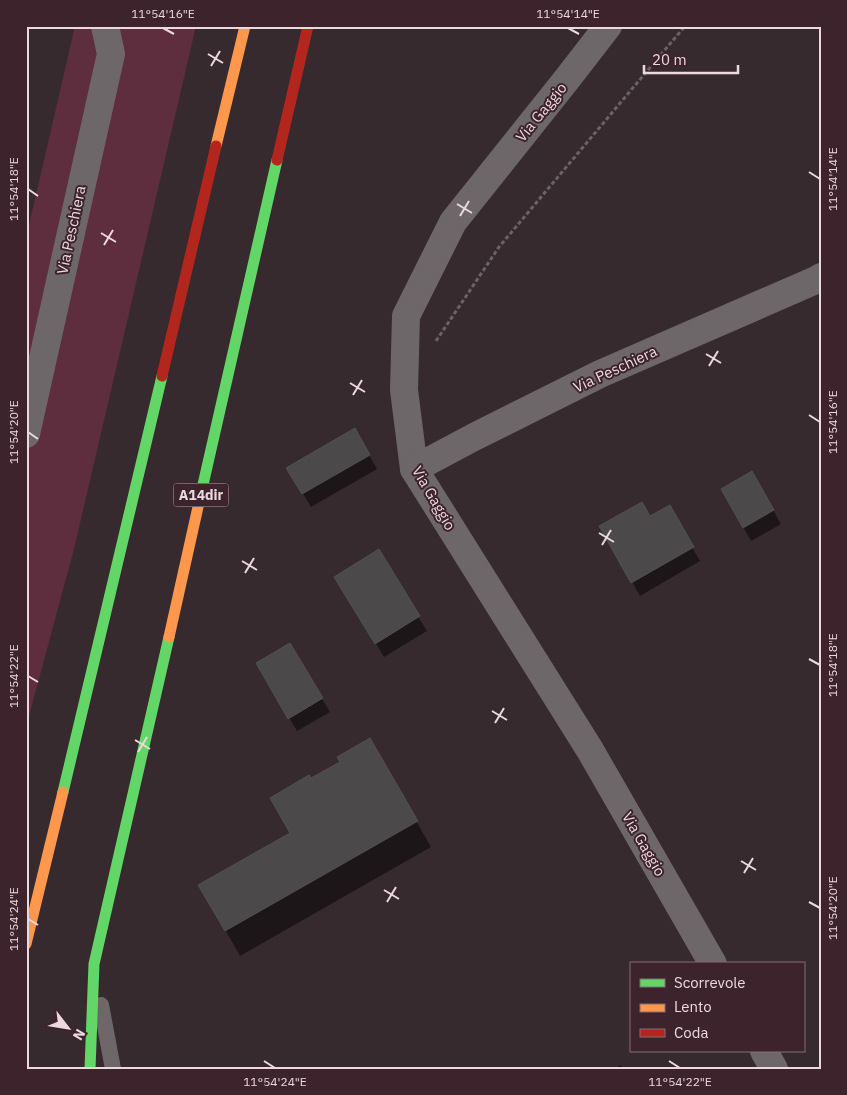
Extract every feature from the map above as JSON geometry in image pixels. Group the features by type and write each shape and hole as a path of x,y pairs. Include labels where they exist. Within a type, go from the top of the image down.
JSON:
{"highway":[{"path":"26,944 245,26"},
{"name":"A14dir","path":"90,1069 94,964 308,26"}],"street":[{"name":"Via Peschiera","path":"26,434 111,54 105,26"},
{"name":"Via Gaggio","path":"608,26 453,222 406,316 404,390 414,469 590,750 712,962"},
{"name":"Via Peschiera","path":"414,469 600,374 821,277"},
{"path":"765,1052 774,1069"}],"lane":[{"path":"26,910 41,885"},
{"path":"94,964 114,1069"}],"path":[{"path":"434,344 499,246 685,26"}],"shaded area":[{"path":"75,26 196,26 74,549 26,727 26,238"}],"building":[{"path":"355,428 370,455 302,494 286,468"},
{"path":"752,471 774,510 743,528 721,489"},
{"path":"642,502 650,516 670,505 694,547 631,583 599,526"},
{"path":"379,549 420,616 375,644 334,577"},
{"path":"290,643 323,698 288,719 256,663"},
{"path":"370,738 418,821 225,931 198,885 290,833 270,798 309,775 311,778 340,762 337,757"}],"traffic: fast":[{"path":"202,489 277,160"},
{"path":"63,792 162,376"},
{"path":"90,1069 94,964 169,637"}],"traffic: slow":[{"path":"216,146 245,26"},
{"path":"169,637 202,489"},
{"path":"26,944 63,792"}],"traffic: jam":[{"path":"277,160 308,26"},
{"path":"162,376 216,146"}]}
